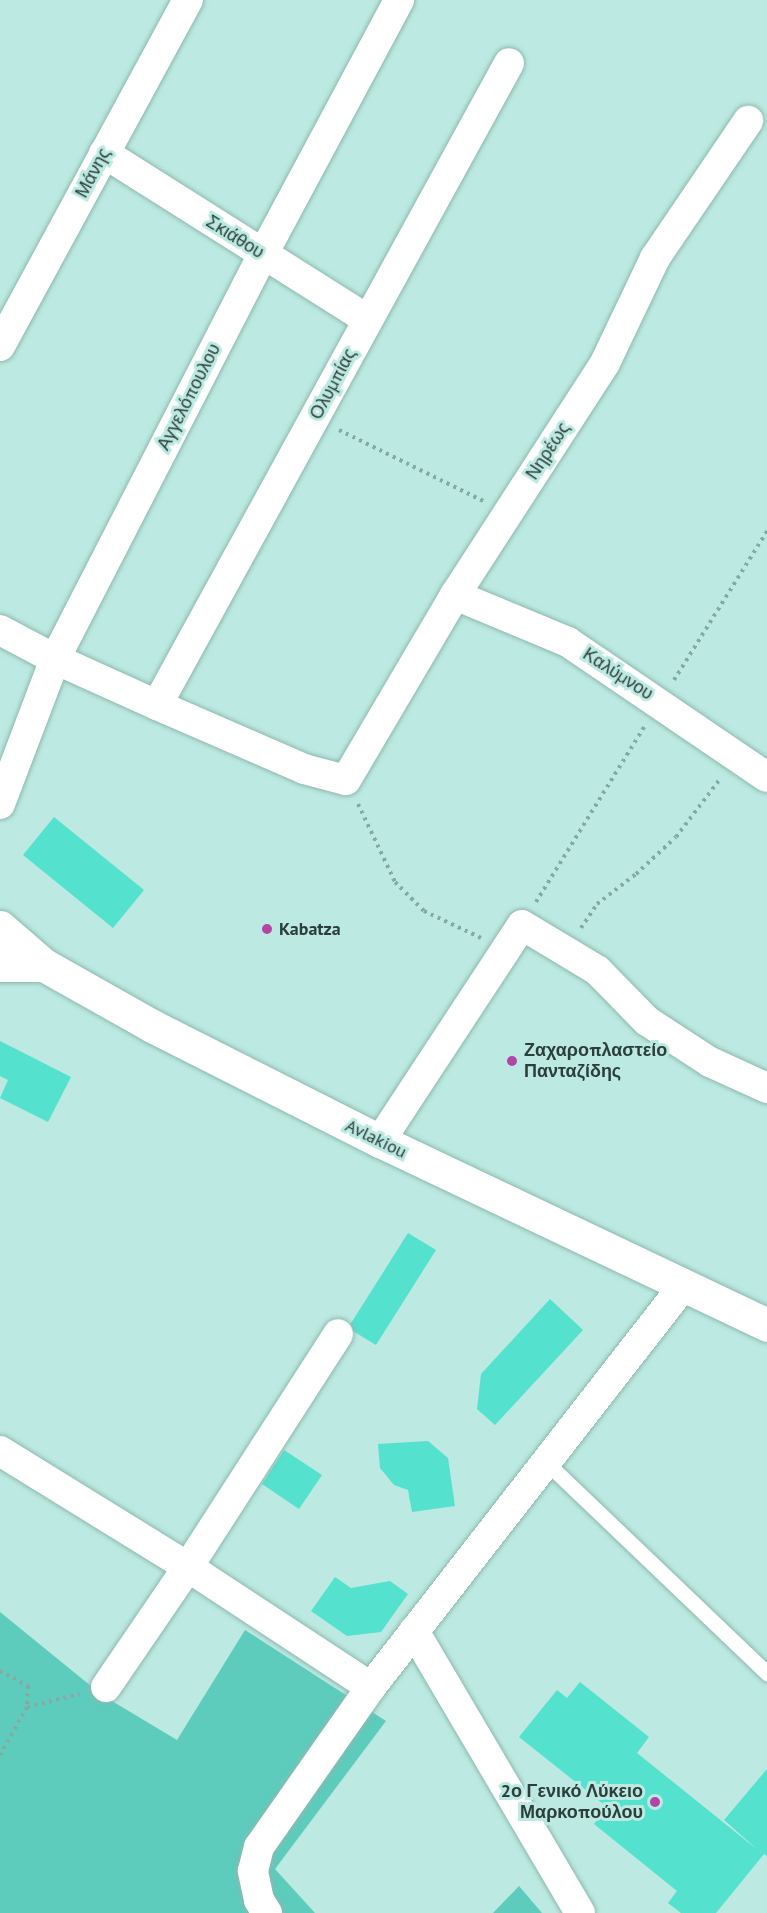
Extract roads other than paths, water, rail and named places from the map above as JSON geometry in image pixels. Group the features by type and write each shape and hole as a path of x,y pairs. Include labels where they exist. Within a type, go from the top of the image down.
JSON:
{"main road":[{"name":"Avlakiou","path":"0,927 44,965 154,1027 380,1141 767,1326"},
{"path":"1,967 44,965"}],"street":[{"name":"Μάνης","path":"0,346 188,0"},
{"name":"Αγγελόπουλου","path":"0,804 55,659 263,254 399,0"},
{"name":"Ολυμπίας","path":"157,705 509,63"},
{"name":"Νηρέως","path":"157,705 304,769 346,780 455,596 605,363 655,258 748,121"},
{"name":"Σκιάθου","path":"104,153 367,319"},
{"name":"Καλύμνου","path":"455,596 568,642 767,777"},
{"path":"0,630 55,659 157,705"},
{"path":"380,1141 522,925 597,970 647,1021 710,1062 767,1088"},
{"path":"267,1913 259,1900 253,1871 259,1847 371,1687 684,1285"},
{"path":"106,1687 188,1567 338,1334"},
{"path":"0,1451 188,1567 371,1687"},
{"path":"414,1632 580,1913"}],"lane":[{"path":"546,1462 767,1672"}],"place":[{"name":"Kabatza","path":"267,929"},
{"name":"Ζαχαροπλαστείο Πανταζίδης","path":"512,1061"},
{"name":"2ο Γενικό Λύκειο Μαρκοπούλου","path":"655,1802"}]}
